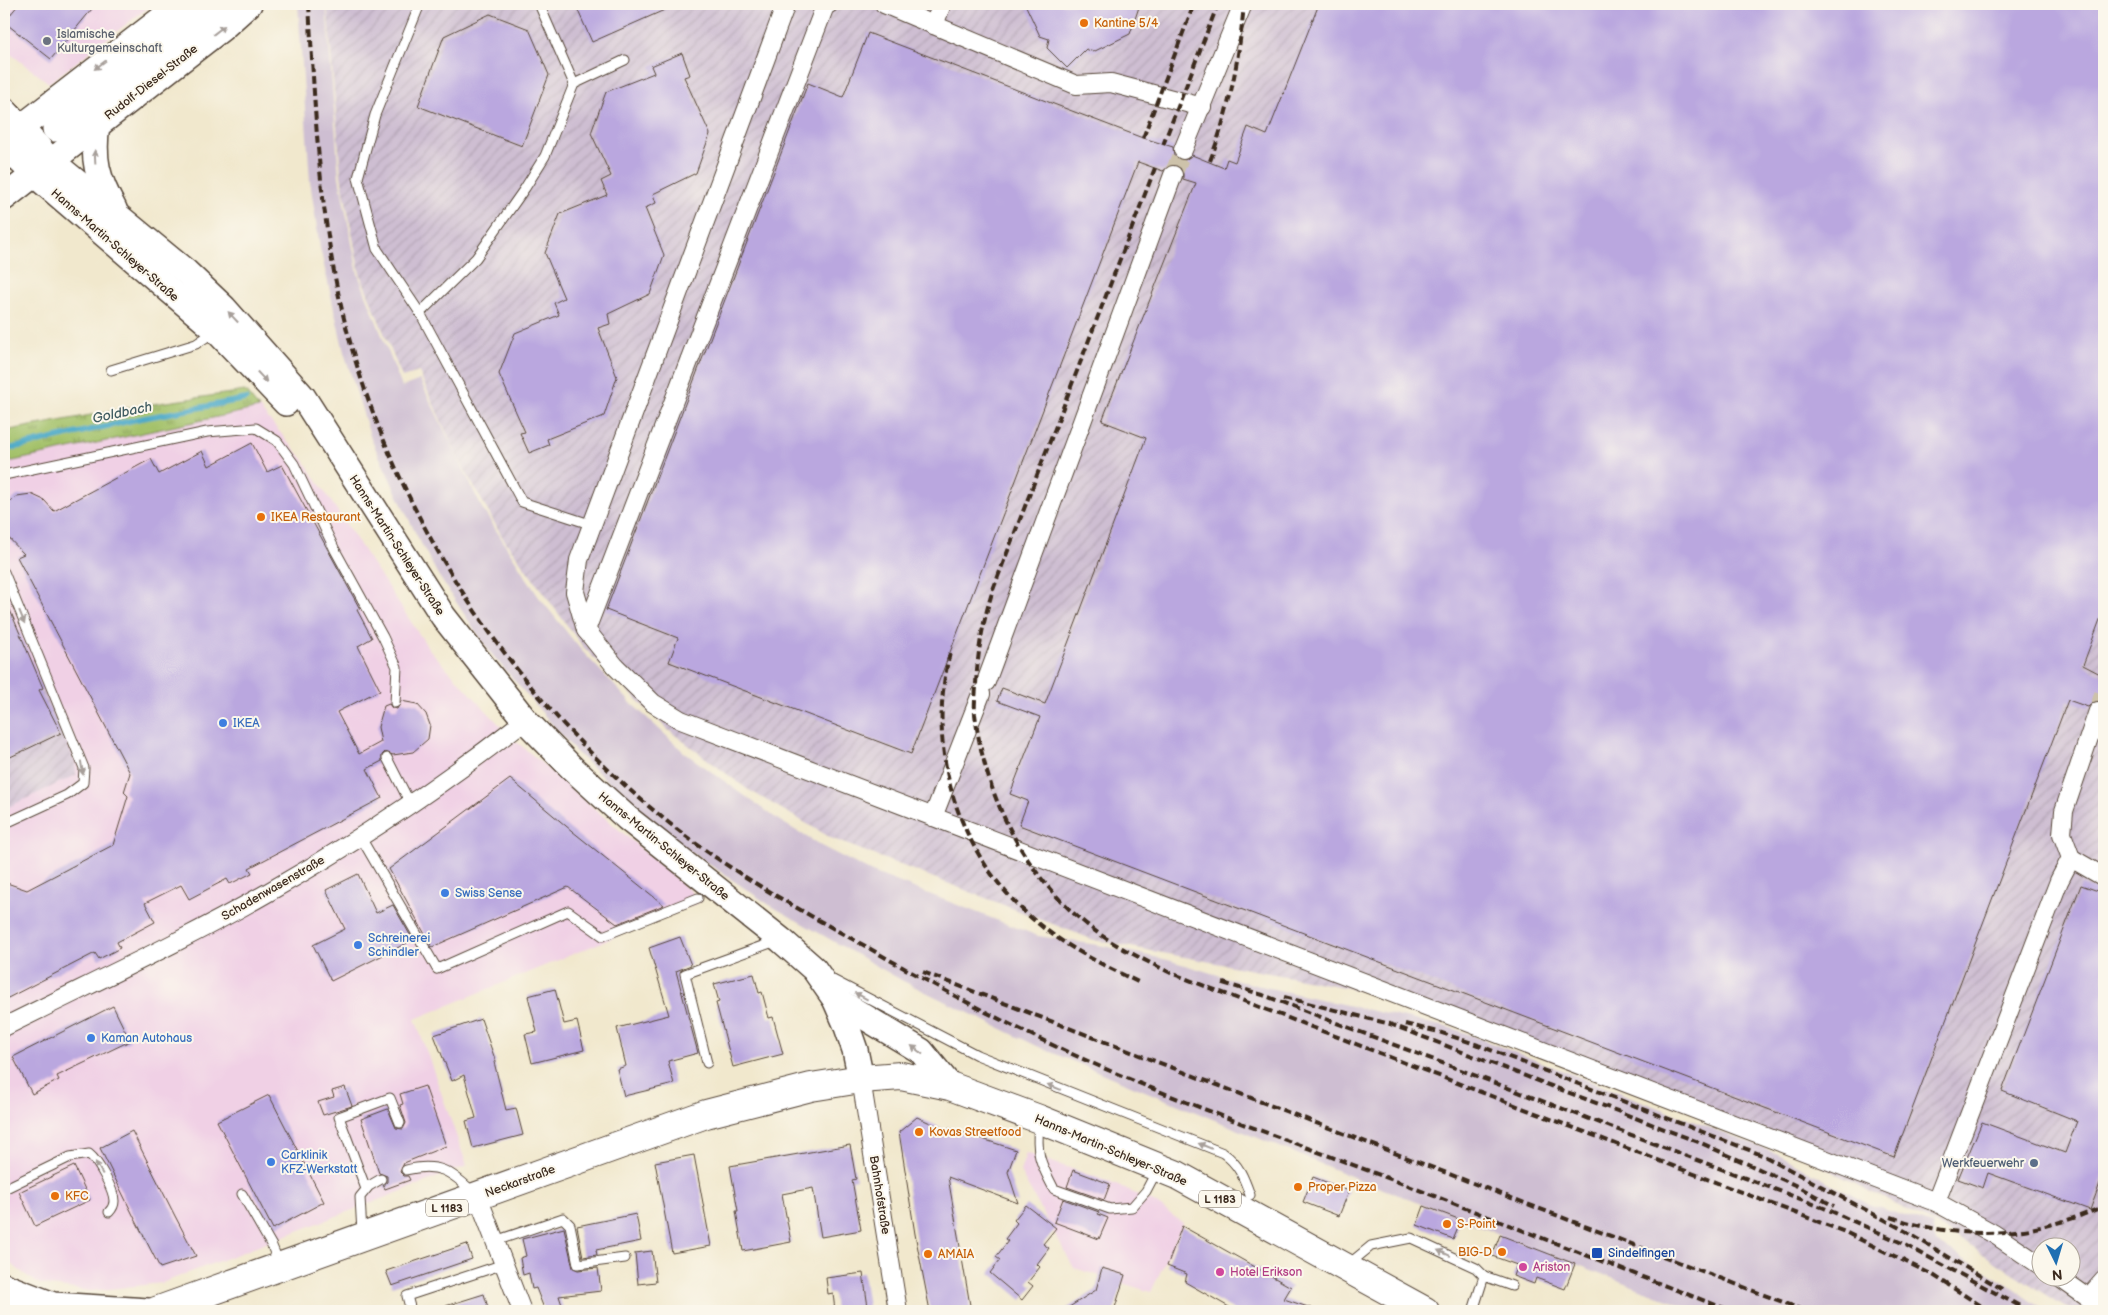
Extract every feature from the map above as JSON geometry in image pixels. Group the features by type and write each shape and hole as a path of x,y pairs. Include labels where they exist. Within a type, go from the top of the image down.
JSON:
{"main road":[{"path":"42,167 8,131 181,4"},
{"name":"Rudolf-Diesel-Straße","path":"55,129 219,4"},
{"name":"Rudolf-Diesel-Straße","path":"4,198 221,29 249,4"},
{"path":"97,124 94,141 97,174 119,218"},
{"name":"Hanns-Martin-Schleyer-Straße","path":"42,167 119,218 186,272 244,329 303,397 344,464 443,616 525,720 572,768 627,818 814,968 835,999 853,1044 861,1079 901,1076 950,1086 1159,1167 1425,1311"},
{"name":"Hanns-Martin-Schleyer-Straße","path":"42,167 216,330 290,407 318,440 344,464"},
{"name":"Hanns-Martin-Schleyer-Straße","path":"835,999 920,1051 950,1086"},
{"name":"Neckarstraße","path":"156,1311 362,1239 706,1114 811,1087 861,1079"},
{"path":"4,1286 53,1305 148,1311"},
{"path":"4,1301 12,1311"}],"street":[{"path":"786,4 594,526 579,560 574,592 586,630 615,666 647,697 681,720 1936,1202 1994,1234 2030,1258"},
{"path":"586,630 825,6 830,4"},
{"path":"884,4 1076,85 1111,84 1202,106"},
{"path":"934,25 942,4"},
{"path":"1183,150 1243,4"},
{"path":"932,817 983,688 1173,175"},
{"path":"2098,711 2064,811 2062,834 2071,858 2104,876"},
{"name":"Schadenwasenstraße","path":"4,1027 177,941 267,893 360,836 413,792 488,750 525,720"},
{"path":"1936,1202 2059,881 2071,858"},
{"name":"Bahnhofstraße","path":"861,1079 898,1311"},
{"path":"478,1197 522,1311"},
{"path":"2089,1297 2104,1280"},
{"path":"2075,1288 2104,1309"}],"lane":[{"path":"420,4 375,115 358,178 376,249 420,313 522,502 594,526"},
{"path":"539,4 574,84"},
{"path":"420,313 476,258 525,188 545,156 574,84 625,60"},
{"path":"111,370 196,344 216,330"},
{"path":"4,475 207,432 256,428 277,442 294,464 335,550 383,637 397,667 395,703"},
{"path":"4,572 84,768 83,783 67,795 4,824"},
{"path":"387,758 413,792"},
{"path":"360,836 437,969 568,911 603,936 698,898"},
{"path":"707,1063 685,974 781,940"},
{"path":"814,968 859,995 977,1055 1223,1153 1233,1160 1243,1174 1250,1195"},
{"path":"366,1189 339,1117 390,1098 400,1123"},
{"path":"1039,1119 1036,1147 1042,1165 1054,1189 1110,1209 1132,1208 1146,1191 1159,1167"},
{"path":"4,1189 70,1157 89,1154 100,1168 112,1194 114,1201 110,1212"},
{"path":"406,1170 416,1164 432,1166 458,1178 478,1197"},
{"path":"362,1239 360,1197 366,1189 381,1179"},
{"path":"242,1194 272,1246 281,1268"},
{"path":"495,1241 563,1218 570,1225 578,1264 625,1258"},
{"path":"1345,1268 1371,1246 1411,1238 1476,1268 1484,1276 1512,1286"},
{"path":"411,1311 407,1296 504,1264"},
{"path":"1473,1311 1484,1276"}],"shaded area":[{"path":"4,4 153,4 49,83 4,49"},
{"path":"298,4 326,4 339,177 358,274 402,387 420,380 482,508 538,596 581,650 631,703 685,753 780,821 825,848 872,872 1038,936 1104,946 1168,960 1238,981 1455,1029 1778,1154 1868,1204 1932,1225 1936,1242 2009,1285 2046,1311 1697,1311 1360,1180 1041,1048 903,981 768,904 688,850 619,792 576,752 489,651 438,575 415,532 371,439 344,352 320,248 310,181"},
{"path":"327,4 2104,4 2104,1311 2072,1311 2036,1288 2080,1288 2080,1238 2030,1238 2030,1284 1947,1231 1767,1138 1391,996 1094,940 833,839 747,789 667,729 583,647 503,538 458,458 419,372 402,377 360,274 341,176"},
{"path":"259,408 303,459 429,649 510,736 702,901 415,1019 467,1166 162,1283 91,1291 49,1286 37,1283 12,1265 4,1250 4,463"},
{"path":"4,600 75,762 76,775 4,809"},
{"path":"1026,1153 1107,1181 1154,1202 1183,1223 1151,1292 1074,1268 1020,1172"}],"green space":[{"path":"245,391 259,408 4,463 4,431 145,405"}],"building":[{"name":"Islamische Kulturgemeinschaft","path":"19,4 96,4 51,59 4,22"},
{"path":"575,4 678,4 592,42"},
{"name":"Kantine 5/4","path":"1025,4 1140,4 1130,34 1093,52 1086,49 1067,68 1047,48 1049,39 1040,36"},
{"path":"1319,4 2104,4 2104,609 2083,665 2104,676 2104,703 2095,701 2088,707 2068,700 1894,1157 1019,825 1028,801 1010,794 1040,717 997,701 1002,688 1045,704 1146,438 1102,421 1196,183 1183,179 1183,173 1177,165 1171,165 1163,171 1138,162 911,754 669,662 678,638 606,610 808,83 843,97 868,33 1140,137 1173,147 1174,156 1179,160 1185,160 1192,155 1224,168 1227,159 1235,162 1248,127 1267,135"},
{"path":"490,14 529,29 549,75 522,146 418,106 444,36"},
{"path":"682,53 690,75 684,77 710,134 696,173 653,194 656,203 645,208 664,255 650,294 608,314 610,324 598,328 617,377 604,416 547,439 549,445 529,453 520,433 525,432 499,374 515,333 559,315 554,303 564,298 545,253 560,214 607,195 601,181 611,176 591,133 606,92 654,73 651,66"},
{"name":"IKEA","path":"252,443 267,472 282,465 360,609 357,610 372,638 358,646 380,690 337,712 359,754 381,742 378,727 384,706 389,704 392,708 397,709 401,701 417,704 426,714 430,725 428,739 413,752 393,755 385,752 382,755 382,761 367,769 382,798 249,868 252,873 230,884 227,879 189,899 181,885 145,903 155,922 117,942 120,948 99,959 95,953 4,1000 4,882 27,890 113,845 128,796 124,792 130,773 17,557 24,554 4,533 4,507 17,496 31,494 44,500 54,511 151,459 159,474 202,451 209,466"},
{"path":"4,596 43,688 39,690 61,733 4,760"},
{"path":"510,779 664,905 617,924 568,887 432,947 389,869"},
{"name":"Schreinerei Schindler","path":"358,874 376,913 393,905 413,940 331,981 313,945 345,929 326,890"},
{"path":"2081,885 2104,893 2104,1173 2090,1210 1988,1173 1983,1188 1958,1179 1982,1122 2065,1153 2077,1121 2002,1091"},
{"path":"680,937 691,965 676,971 698,1053 668,1061 674,1084 624,1096 617,1069 626,1066 617,1028 669,1015 649,948"},
{"path":"754,974 759,993 762,992 769,1018 773,1017 783,1054 733,1067 716,1003 719,1002 714,984"},
{"path":"555,989 564,1024 577,1021 584,1050 532,1063 525,1034 537,1032 528,996"},
{"path":"113,1006 130,1041 57,1076 59,1080 32,1094 13,1057"},
{"path":"481,1019 496,1062 494,1062 506,1110 516,1108 523,1135 473,1148 466,1121 476,1118 464,1075 452,1081 434,1035"},
{"path":"425,1086 446,1146 404,1163 400,1172 404,1176 408,1176 410,1180 385,1189 383,1185 387,1182 387,1176 379,1173 361,1119 388,1109 396,1128 403,1129 406,1123 400,1105 403,1104 400,1094"},
{"path":"345,1087 352,1106 323,1115 318,1102 334,1097 332,1091"},
{"name":"Carklinik KFZ-Werkstatt","path":"269,1095 324,1202 273,1229 217,1121"},
{"path":"917,1117 948,1131 949,1128 1016,1150 1008,1172 1018,1203 948,1177 971,1311 930,1311 915,1234 899,1132"},
{"path":"132,1131 196,1256 160,1268 100,1148"},
{"path":"850,1145 856,1179 852,1180 861,1230 821,1237 813,1188 782,1194 791,1242 743,1251 730,1166"},
{"path":"694,1155 711,1246 672,1253 655,1162"},
{"name":"KFC","path":"74,1166 90,1200 35,1226 19,1192"},
{"path":"1073,1170 1110,1184 1104,1200 1067,1187"},
{"path":"1313,1177 1349,1191 1339,1216 1303,1202"},
{"path":"1063,1199 1099,1212 1098,1214 1108,1218 1099,1239 1054,1222"},
{"path":"1026,1205 1056,1228 1043,1244 1049,1248 1037,1264 1040,1267 1028,1282 1033,1286 1022,1300 990,1273 1000,1260 996,1257 1008,1241 1005,1239 1017,1223 1014,1220"},
{"path":"1424,1206 1461,1220 1453,1239 1417,1225"},
{"path":"636,1214 641,1241 596,1250 597,1255 583,1257 577,1226"},
{"name":"Hotel Erikson","path":"1182,1226 1291,1287 1284,1299 1314,1309 1313,1311 1236,1311 1185,1282 1187,1274 1167,1266"},
{"path":"564,1228 573,1268 578,1270 598,1268 601,1291 559,1296 564,1311 545,1311 536,1288 532,1289 529,1273 523,1275 520,1258 526,1256 522,1239"},
{"path":"1500,1235 1575,1264 1565,1289 1536,1278 1534,1284 1513,1276 1517,1265 1492,1256"},
{"path":"467,1244 472,1259 392,1286 386,1271"},
{"path":"652,1251 656,1282 638,1284 635,1253"},
{"path":"1102,1268 1125,1275 1114,1311 1063,1311 1096,1290"},
{"path":"863,1273 868,1307 835,1311 833,1293 828,1294 826,1278"},
{"path":"484,1294 489,1311 439,1311 439,1308"}],"waterway":[{"name":"Goldbach","path":"4,450 138,419 246,399"}],"tunnel":[{"path":"1173,175 1183,150"},
{"path":"2098,711 2104,691"}],"railway":[{"path":"309,4 314,97 322,188 335,278 345,324 358,369 383,437 412,504 447,567 486,628 530,686 578,740 631,791 687,837 775,895 950,993 1063,1050 1124,1077 1251,1127 1732,1311"},
{"path":"1143,138 1194,4"},
{"path":"1163,145 1218,4"},
{"path":"1210,161 1233,84 1244,4"},
{"path":"1155,168 994,587 982,635 975,706 980,746 988,777 1000,807 1014,836 1031,864 1050,889 1098,933 1125,950 1171,973 1845,1232 1933,1275 1989,1311"},
{"path":"950,653 943,688 944,758 952,792 963,825 980,856 1000,885 1024,911 1050,933 1064,943 1140,983"},
{"path":"923,972 1806,1311"},
{"path":"1223,983 1263,995 1824,1208 1902,1243 2029,1311"},
{"path":"1284,997 1390,1024 1701,1143 1797,1186 1834,1206"},
{"path":"1405,1024 1439,1032 1478,1045 1762,1155 1900,1228 2002,1289"},
{"path":"1891,1217 1945,1230 1999,1233 2052,1224 2104,1206"}],"place":[{"name":"Kantine 5/4","path":"1084,23"},
{"name":"Islamische Kulturgemeinschaft","path":"47,41"},
{"name":"IKEA Restaurant","path":"261,517"},
{"name":"IKEA","path":"223,723"},
{"name":"Swiss Sense","path":"445,893"},
{"name":"Schreinerei Schindler","path":"358,945"},
{"name":"Kaman Autohaus","path":"91,1038"},
{"name":"Kovas Streetfood","path":"919,1132"},
{"name":"Carklinik KFZ-Werkstatt","path":"271,1162"},
{"name":"Werkfeuerwehr","path":"2034,1163"},
{"name":"Proper Pizza","path":"1298,1187"},
{"name":"KFC","path":"55,1196"},
{"name":"S-Point","path":"1447,1224"},
{"name":"BIG-D","path":"1502,1252"},
{"name":"Sindelfingen","path":"1597,1253"},
{"name":"AMAIA","path":"928,1254"},
{"name":"Ariston","path":"1523,1267"},
{"name":"Hotel Erikson","path":"1220,1272"}]}
